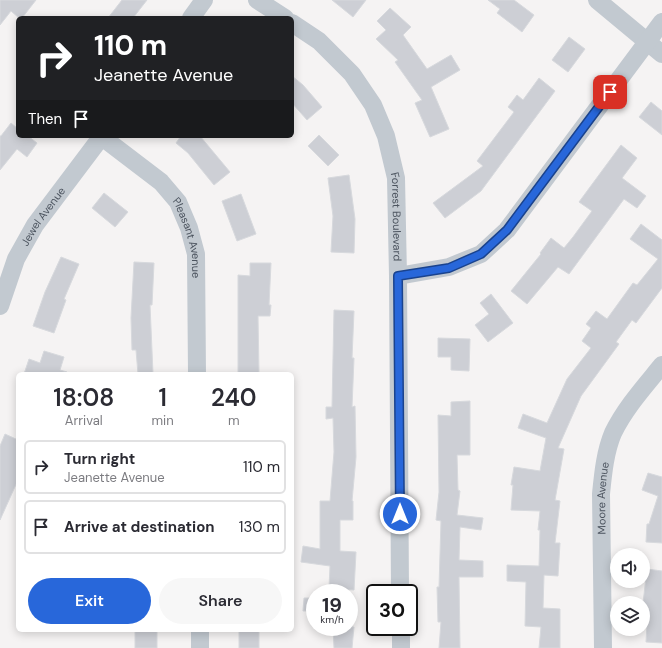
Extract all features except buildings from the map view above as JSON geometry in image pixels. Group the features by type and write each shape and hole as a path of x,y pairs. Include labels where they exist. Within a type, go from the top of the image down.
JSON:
{"street":[{"path":"192,16 204,0"},
{"path":"257,0 282,16"},
{"path":"596,0 662,54"},
{"path":"398,276 449,268 481,254 507,230 662,22"},
{"name":"Forrest Boulevard","path":"294,24 319,40 352,74 373,105 386,136 396,178 400,584"},
{"name":"Jewel Avenue","path":"0,306 16,259 35,225 101,138"},
{"name":"Pleasant Avenue","path":"103,138 161,182 178,202 190,228 196,254 197,372"},
{"name":"Moore Avenue","path":"603,648 601,494 603,473 613,434 624,415 662,365"},
{"path":"200,632 200,648"},
{"path":"401,636 401,648"}],"route":[{"path":"400,514 398,276 449,268 481,254 507,230 610,92"}]}
